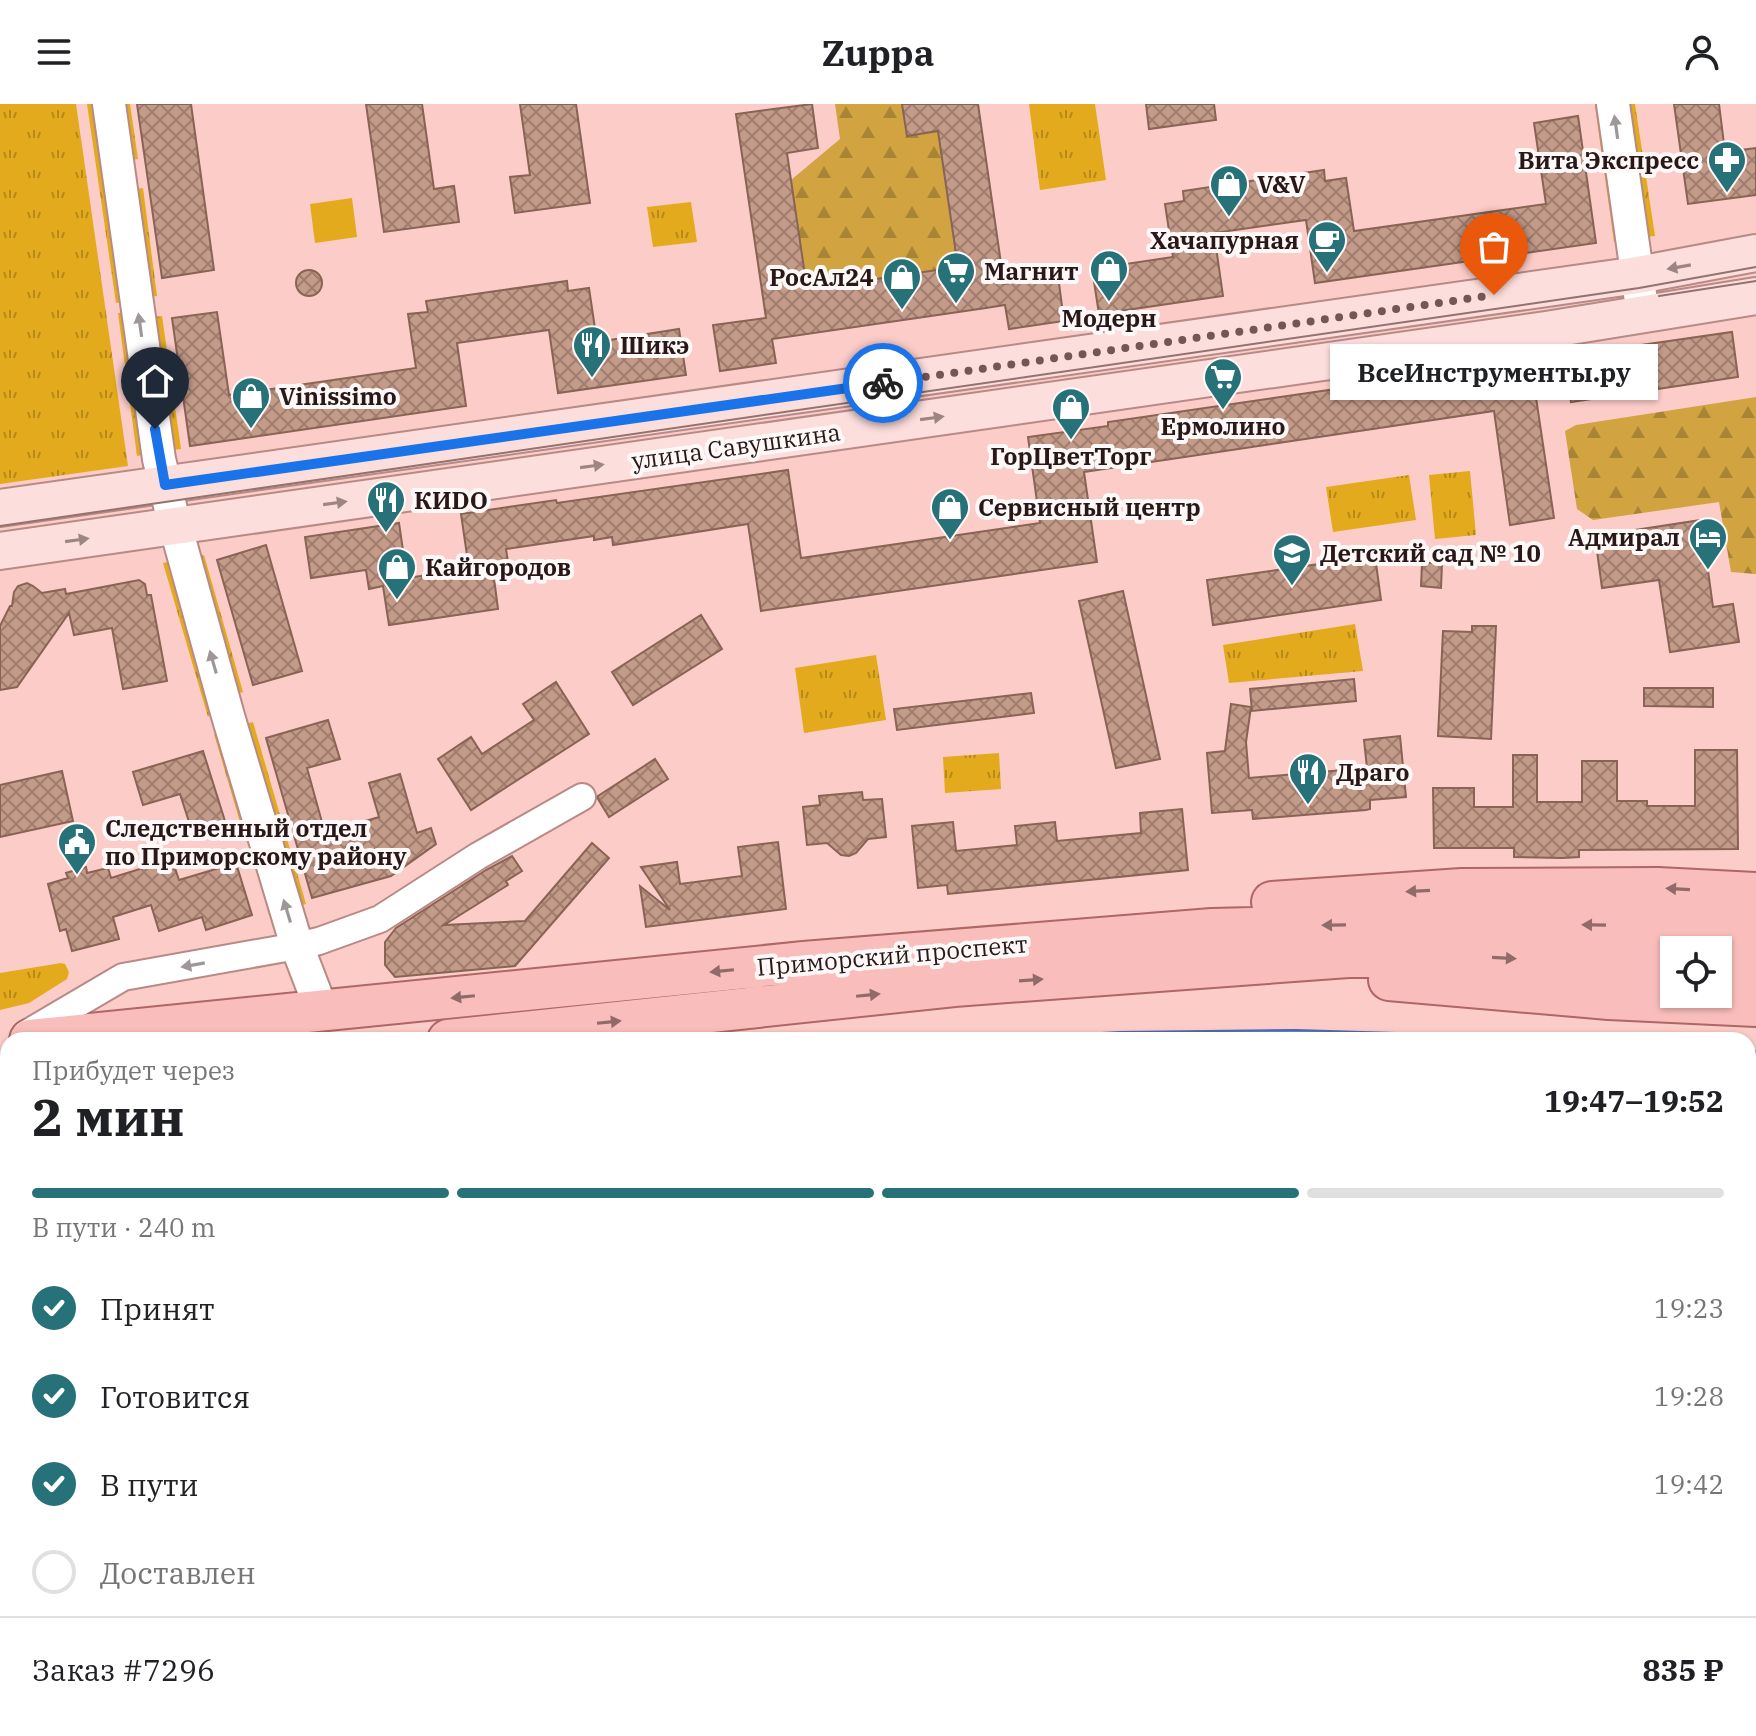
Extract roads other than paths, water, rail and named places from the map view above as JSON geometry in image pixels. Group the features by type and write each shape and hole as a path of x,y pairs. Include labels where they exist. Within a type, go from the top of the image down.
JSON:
{"main road":[{"name":"улица Савушкина","path":"0,508 1638,275 1756,253"},
{"name":"улица Савушкина","path":"0,551 1643,315 1756,296"},
{"path":"995,946 1039,923 1390,893 1462,889 1658,888 1756,893"},
{"name":"Приморский проспект","path":"111,1032 804,962 1212,929 1449,923 1648,926 1756,933"},
{"name":"Приморский проспект","path":"523,1032 954,986 1348,957 1464,956 1660,966"},
{"path":"1231,965 1609,999 1756,1006"},
{"path":"1732,971 1756,972"}],"street":[{"path":"109,104 165,485 228,716 297,946 322,1011"},
{"path":"1613,104 1643,315"},
{"path":"30,1032 123,977 297,946 380,919 478,856 582,797"}],"water":[{"path":"1295,1030 1362,1032 1120,1032"}],"tram line":[{"path":"0,526 1639,288 1756,267"},
{"path":"1659,296 1756,281"}],"place":[{"name":"Вита Экспресс","path":"1727,194"},
{"name":"V&V","path":"1229,218"},
{"name":"Хачапурная","path":"1327,274"},
{"name":"ВсеИнструменты.ру","path":"1494,295"},
{"name":"Модерн","path":"1109,303"},
{"name":"Магнит","path":"956,305"},
{"name":"РосАл24","path":"902,311"},
{"name":"Шикэ","path":"592,379"},
{"name":"Ермолино","path":"1223,411"},
{"name":"Vinissimo","path":"251,430"},
{"name":"ГорЦветТорг","path":"1071,441"},
{"name":"КИDO","path":"386,534"},
{"name":"Сервисный центр","path":"950,541"},
{"name":"Адмирал","path":"1708,571"},
{"name":"Детский сад № 10","path":"1292,587"},
{"name":"Кайгородов","path":"397,601"},
{"name":"Драго","path":"1308,806"},
{"name":"Следственный отдел по Приморскому району","path":"77,876"}]}
